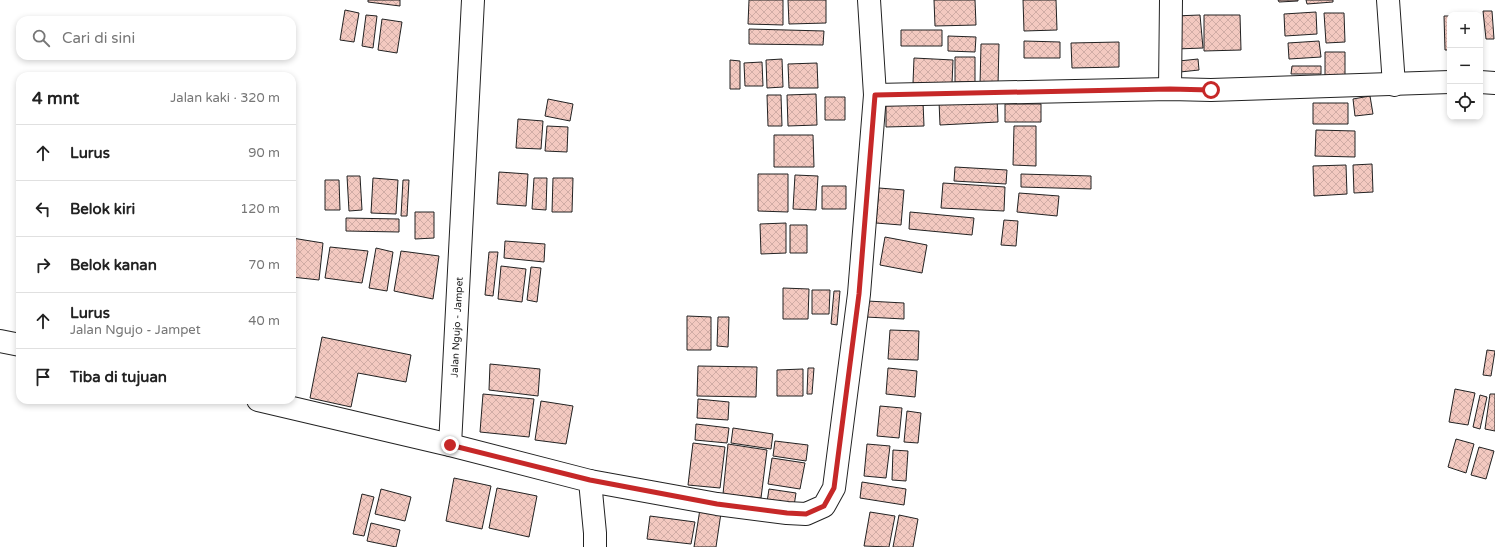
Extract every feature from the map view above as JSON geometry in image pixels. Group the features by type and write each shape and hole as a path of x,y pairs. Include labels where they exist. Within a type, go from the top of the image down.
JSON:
{"street":[{"name":"Jalan Ngujo - Jampet","path":"450,445 473,0"},
{"path":"275,404 590,480 717,504 806,514 824,506 834,488 859,294 875,95 869,0"},
{"path":"1170,89 1171,0"},
{"path":"1388,0 1394,84"},
{"path":"875,95 1170,89 1211,90 1447,82"},
{"path":"1483,82 1495,83"},
{"path":"0,341 16,345"},
{"path":"590,480 595,547"}],"building":[{"path":"368,0 400,0 400,6 368,2"},
{"path":"749,0 783,0 783,25 748,24"},
{"path":"788,0 826,0 826,23 789,24"},
{"path":"934,0 975,0 976,25 935,26"},
{"path":"1023,0 1056,0 1057,30 1024,31"},
{"path":"1278,0 1298,0 1298,1 1279,2"},
{"path":"1306,0 1333,0 1333,2 1307,4"},
{"path":"345,10 359,13 354,42 340,40"},
{"path":"1483,11 1492,11 1494,39 1486,39"},
{"path":"1316,12 1317,34 1285,36 1284,14"},
{"path":"1324,13 1344,13 1345,42 1326,43"},
{"path":"366,15 377,16 373,48 362,46"},
{"path":"1200,15 1203,48 1176,49 1174,16"},
{"path":"1204,15 1240,15 1241,50 1204,51"},
{"path":"1444,16 1447,16 1447,50 1445,50"},
{"path":"382,19 402,22 397,53 378,50"},
{"path":"749,29 824,31 823,45 749,44"},
{"path":"901,30 942,30 942,46 901,46"},
{"path":"948,36 976,37 975,52 948,51"},
{"path":"1024,41 1060,42 1060,58 1024,58"},
{"path":"1319,41 1321,57 1289,59 1288,43"},
{"path":"1119,42 1119,67 1072,68 1071,43"},
{"path":"981,44 999,44 998,85 980,85"},
{"path":"1325,52 1345,52 1345,77 1325,77"},
{"path":"955,57 975,57 975,82 955,82"},
{"path":"914,58 953,60 952,84 913,83"},
{"path":"782,59 783,87 767,88 766,60"},
{"path":"1198,59 1199,70 1180,72 1179,61"},
{"path":"730,60 740,61 740,89 730,89"},
{"path":"762,62 763,86 745,86 744,63"},
{"path":"817,63 818,88 789,88 788,64"},
{"path":"1292,66 1321,66 1321,74 1291,74"},
{"path":"816,94 817,125 788,126 787,95"},
{"path":"767,95 781,95 782,126 768,126"},
{"path":"1370,96 1373,114 1355,116 1353,99"},
{"path":"825,97 845,97 845,120 825,120"},
{"path":"997,98 998,122 940,125 939,101"},
{"path":"548,99 573,104 570,121 545,116"},
{"path":"886,102 923,102 924,126 886,127"},
{"path":"1313,103 1348,103 1348,124 1313,124"},
{"path":"1005,104 1041,104 1041,122 1005,122"},
{"path":"518,119 543,121 541,149 516,148"},
{"path":"547,126 568,127 567,152 545,151"},
{"path":"1014,126 1036,126 1036,166 1013,165"},
{"path":"1316,130 1355,131 1355,157 1315,156"},
{"path":"774,135 813,135 814,167 774,167"},
{"path":"1372,164 1373,192 1354,193 1353,165"},
{"path":"1346,165 1347,194 1314,196 1313,166"},
{"path":"955,167 1007,170 1006,184 954,181"},
{"path":"499,172 528,174 526,206 497,204"},
{"path":"758,174 788,174 788,212 758,211"},
{"path":"1021,174 1091,176 1091,189 1021,187"},
{"path":"795,175 818,176 816,210 793,209"},
{"path":"347,176 360,176 362,210 349,211"},
{"path":"373,178 398,180 396,214 371,213"},
{"path":"534,178 547,178 546,210 532,209"},
{"path":"553,178 573,178 572,212 552,212"},
{"path":"325,180 339,180 340,210 325,210"},
{"path":"403,180 409,180 407,216 401,216"},
{"path":"943,183 1005,187 1004,211 941,208"},
{"path":"822,186 846,186 846,209 822,209"},
{"path":"879,188 904,190 901,225 876,223"},
{"path":"1019,193 1059,196 1057,216 1017,212"},
{"path":"415,212 434,212 434,238 415,239"},
{"path":"910,212 974,218 972,235 909,229"},
{"path":"346,218 399,219 399,232 346,231"},
{"path":"1004,220 1018,221 1016,246 1001,245"},
{"path":"786,223 786,253 761,254 760,224"},
{"path":"790,225 807,225 807,253 790,253"},
{"path":"885,237 927,245 922,273 880,265"},
{"path":"296,239 323,243 319,280 296,277"},
{"path":"505,241 545,244 544,262 504,258"},
{"path":"330,247 368,251 362,283 325,278"},
{"path":"376,248 393,252 387,291 369,288"},
{"path":"401,251 439,256 433,299 394,291"},
{"path":"489,252 498,252 493,296 485,295"},
{"path":"501,266 526,269 522,302 498,299"},
{"path":"531,267 541,268 537,302 527,300"},
{"path":"783,288 809,289 808,319 783,319"},
{"path":"812,290 830,290 829,314 812,314"},
{"path":"834,291 840,291 837,325 831,324"},
{"path":"867,301 904,303 904,319 866,317"},
{"path":"687,316 711,317 711,350 687,350"},
{"path":"718,317 729,317 728,347 717,346"},
{"path":"890,330 919,331 918,360 888,359"},
{"path":"322,337 411,355 406,382 358,373 351,407 310,398"},
{"path":"1487,350 1495,351 1491,376 1483,375"},
{"path":"490,364 540,369 538,396 489,390"},
{"path":"698,366 757,367 756,397 697,396"},
{"path":"808,368 814,368 812,394 807,394"},
{"path":"888,368 917,371 915,397 886,394"},
{"path":"803,369 803,396 777,396 777,370"},
{"path":"1455,389 1475,393 1468,425 1449,422"},
{"path":"483,394 534,399 529,437 480,432"},
{"path":"1490,394 1495,394 1495,431 1485,429"},
{"path":"1480,395 1487,397 1480,429 1473,427"},
{"path":"698,399 729,402 728,420 697,418"},
{"path":"541,401 573,406 566,444 535,440"},
{"path":"880,406 902,408 899,438 877,436"},
{"path":"907,411 921,413 918,443 904,442"},
{"path":"696,424 729,428 727,443 695,440"},
{"path":"733,428 773,434 771,449 731,443"},
{"path":"1456,439 1474,444 1466,473 1448,467"},
{"path":"775,441 808,445 806,461 773,456"},
{"path":"693,443 725,447 720,488 688,485"},
{"path":"728,444 767,450 761,498 723,494"},
{"path":"867,444 890,446 886,478 864,476"},
{"path":"1479,447 1494,451 1486,479 1471,475"},
{"path":"893,450 908,451 906,481 892,480"},
{"path":"772,458 805,463 800,489 768,484"},
{"path":"454,478 491,486 482,529 446,521"},
{"path":"862,482 906,489 904,505 860,498"},
{"path":"497,488 537,496 529,537 489,528"},
{"path":"381,489 411,497 405,521 375,514"},
{"path":"769,489 796,493 794,506 767,502"},
{"path":"362,494 374,497 364,536 353,534"},
{"path":"700,509 721,513 716,547 694,547"},
{"path":"870,512 895,516 889,547 864,546"},
{"path":"899,515 918,519 913,547 893,547"},
{"path":"650,516 695,522 691,544 647,539"},
{"path":"371,523 400,530 396,547 367,541"}],"route":[{"path":"450,445 590,480 717,504 806,514 824,506 834,488 859,294 875,95 1170,89 1211,90"}]}
